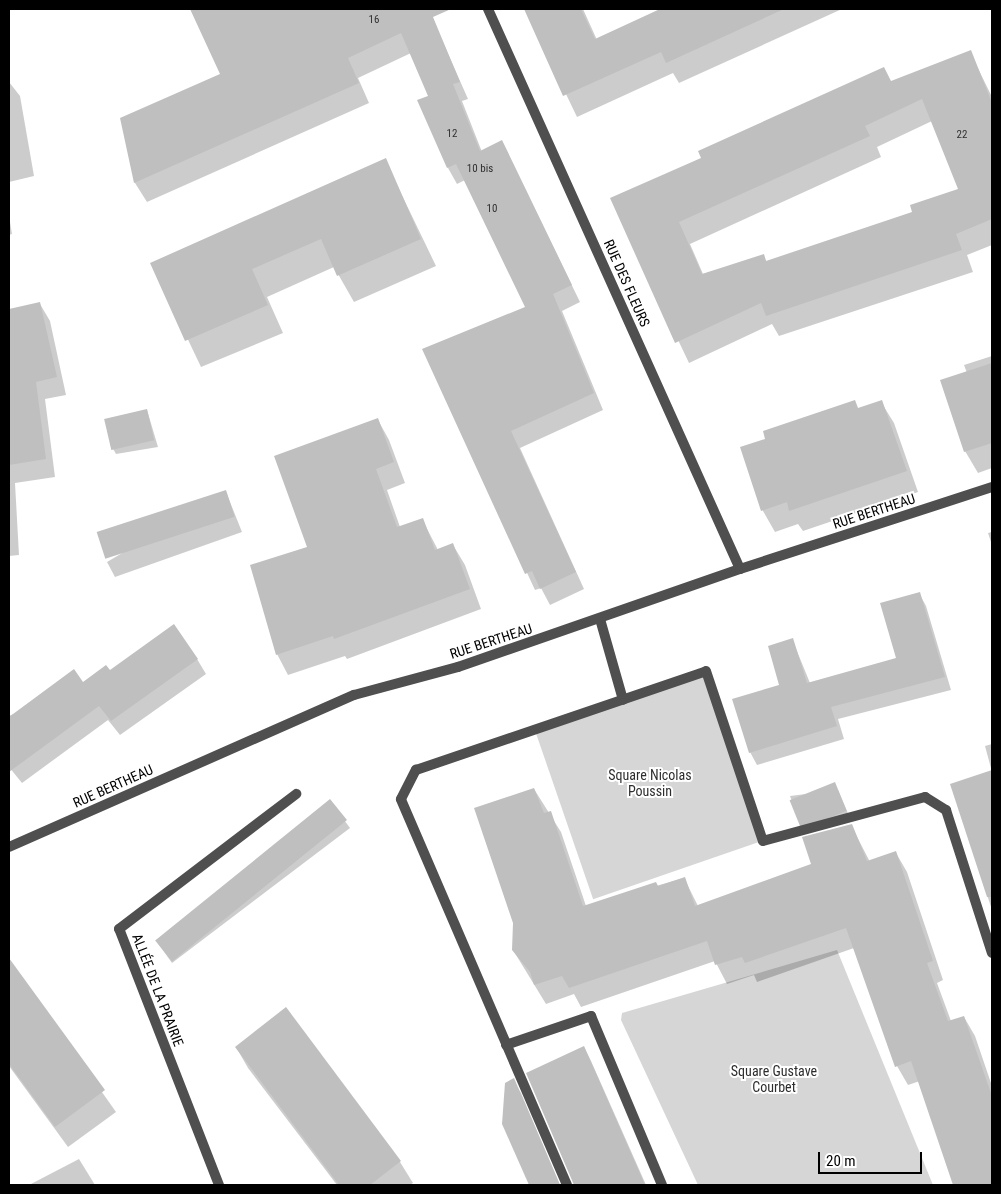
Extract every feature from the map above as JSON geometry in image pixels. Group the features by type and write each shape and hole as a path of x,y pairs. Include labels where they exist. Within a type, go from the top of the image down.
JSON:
{"street":[{"name":"RUE DES FLEURS","path":"488,9 740,569"},
{"name":"RUE BERTHEAU","path":"9,847 354,695 458,667 740,569 992,487"},
{"path":"600,619 623,700"},
{"path":"567,1185 401,799 416,770 706,670 763,841 925,797 946,810 992,953"},
{"name":"ALLÉE DE LA PRAIRIE","path":"219,1185 119,929 296,794"},
{"path":"506,1045 591,1016 662,1185"}],"green space":[{"name":"Square Nicolas Poussin","path":"706,671 764,840 593,899 535,730"},
{"name":"Square Gustave Courbet","path":"837,950 933,1185 698,1185 621,1020 622,1013"}],"building":[{"path":"190,9 451,9 433,17 460,82 453,84 480,151 502,140 572,285 553,294 594,393 511,431 576,572 540,589 532,571 525,574 422,349 525,307 456,164 447,168 417,100 428,96 401,33 348,58 359,83 134,183 120,118 220,74"},
{"path":"524,9 581,9 595,39 660,9 784,9 666,63 661,52 563,96"},
{"path":"971,50 992,103 992,219 956,234 962,250 766,316 761,303 675,343 610,198 701,158 698,151 884,67 891,81","holes":["922,99 958,189 910,205 912,212 766,261 764,254 702,274 679,222 870,136 865,126"]},
{"path":"386,158 421,239 337,276 321,239 252,269 268,305 185,341 150,263"},
{"path":"40,302 57,377 36,382 46,459 9,465 9,309"},
{"path":"992,363 992,443 964,452 940,380"},
{"path":"855,400 858,408 882,400 907,471 789,511 787,502 761,511 740,447 765,439 763,431"},
{"path":"147,409 154,440 111,450 104,419"},
{"path":"378,418 394,462 376,469 397,527 423,518 435,550 453,543 470,589 334,639 333,636 276,655 250,565 307,547 274,456"},
{"path":"226,490 235,517 105,559 97,532"},
{"path":"920,592 945,677 831,707 837,726 749,753 732,699 779,685 768,646 793,638 807,683 896,658 880,603"},
{"path":"174,624 198,659 111,721 99,706 9,772 9,717 74,669 83,682 106,665 110,670"},
{"path":"992,770 992,897 987,897 950,784"},
{"path":"835,782 847,811 801,829 790,800"},
{"path":"534,788 544,813 551,811 583,906 656,882 658,886 685,877 695,906 811,864 802,837 852,824 867,861 896,851 933,961 927,963 948,1021 964,1016 992,1096 992,1185 953,1185 911,1061 895,1067 846,928 745,963 742,957 715,965 707,941 569,988 562,976 534,985 530,972 512,950 513,923 474,808"},
{"path":"330,799 347,820 172,962 155,941"},
{"path":"9,958 105,1090 55,1127 9,1064"},
{"path":"286,1007 401,1161 370,1185 339,1185 235,1047"},
{"path":"584,1046 645,1185 574,1185 526,1073"},
{"path":"514,1078 560,1185 529,1185 502,1124 505,1083"}]}
